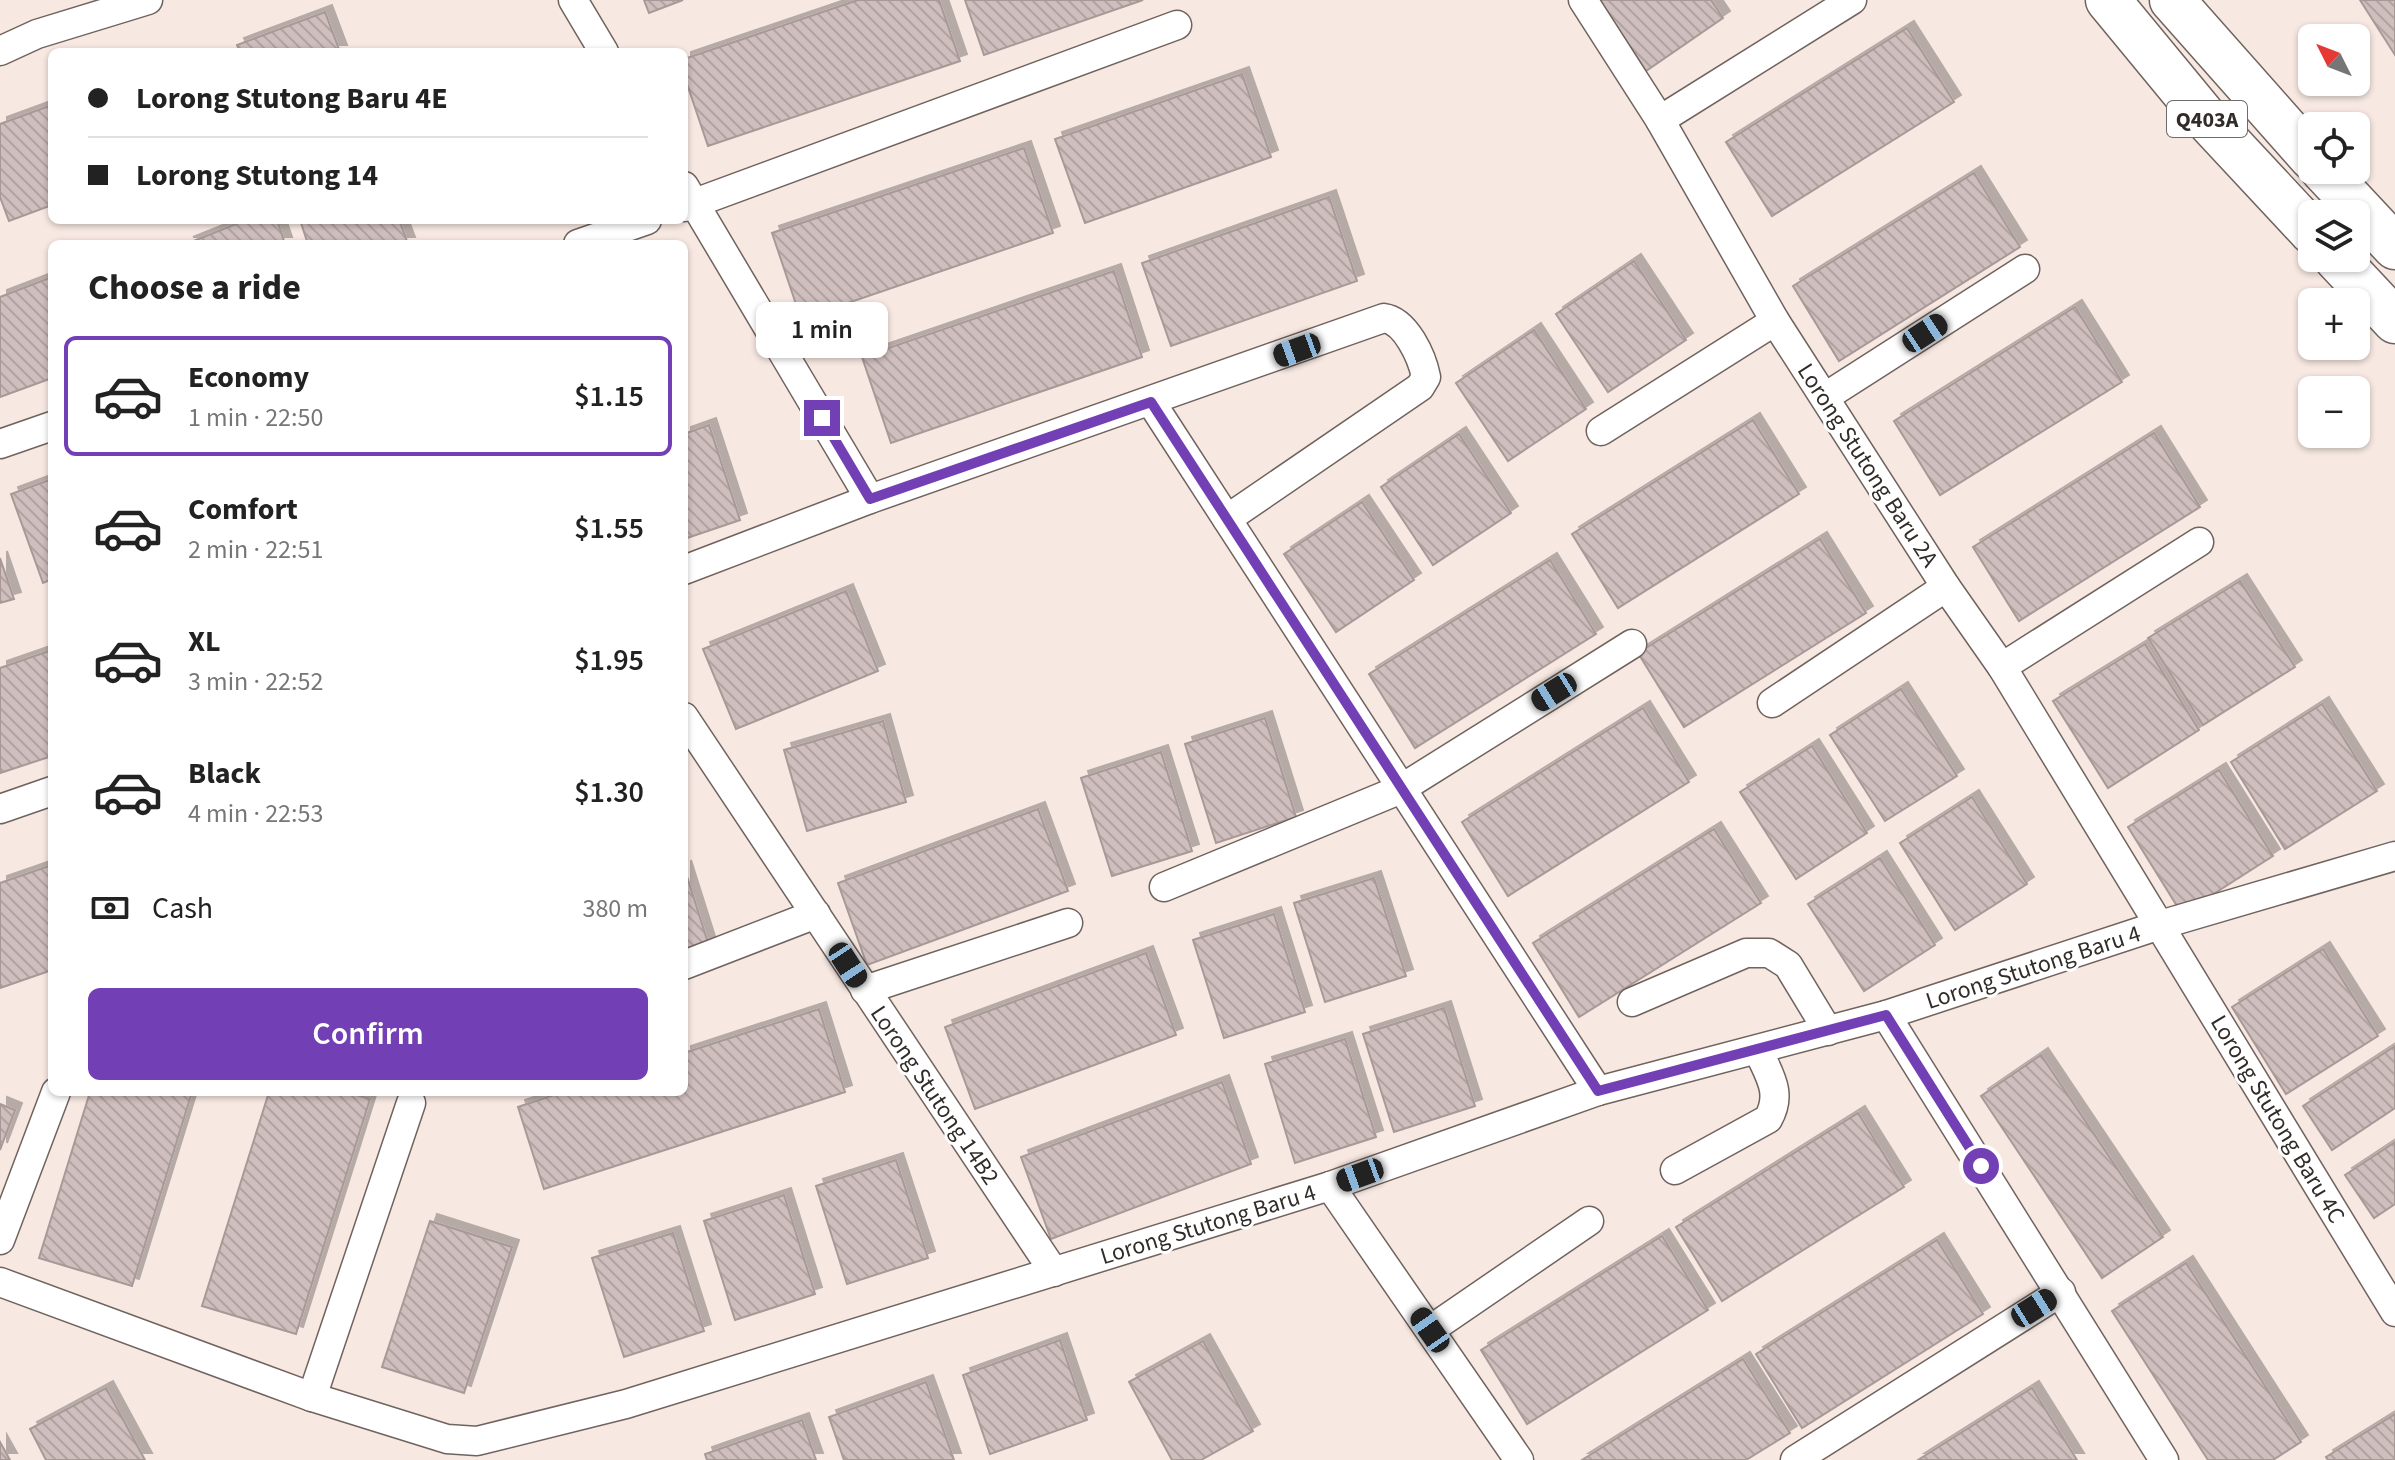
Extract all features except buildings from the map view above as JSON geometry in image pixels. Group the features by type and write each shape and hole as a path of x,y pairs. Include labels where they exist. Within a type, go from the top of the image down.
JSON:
{"main road":[{"name":"Q403A","path":"2108,0 2202,114 2298,217"},
{"path":"2172,0 2298,142"},
{"path":"2336,184 2395,247"},
{"path":"2349,272 2395,321"}],"street":[{"path":"0,51 37,34 148,0"},
{"path":"573,0 602,48"},
{"name":"Lorong Stutong Baru 2A","path":"1583,0 1660,120 1775,321 1946,587 2002,667 2160,925"},
{"path":"1660,120 1852,0"},
{"path":"688,199 1177,25"},
{"path":"688,201 870,499"},
{"path":"590,240 636,224"},
{"path":"1825,397 2025,269"},
{"path":"688,568 870,499 1384,318 1401,325 1424,365 1426,377 1420,387 1227,519"},
{"path":"1601,431 1775,321"},
{"path":"1151,402 1399,790 1598,1091"},
{"path":"0,444 48,427"},
{"path":"2002,667 2199,542"},
{"path":"1772,703 1946,587"},
{"path":"1164,887 1399,790 1632,644"},
{"name":"Lorong Stutong 14B2","path":"688,723 1054,1272"},
{"path":"0,809 48,792"},
{"name":"Lorong Stutong Baru 4","path":"484,1450 1330,1186 1598,1091 1886,1015 2160,925 2395,856"},
{"path":"688,963 816,914"},
{"path":"865,990 1068,923"},
{"name":"Lorong Stutong Baru 4C","path":"2160,925 2395,1312"},
{"path":"1632,1002 1746,953 1769,953 1788,965 1828,1031"},
{"path":"1886,1015 2164,1460"},
{"path":"1675,1170 1768,1119 1777,1104 1776,1090 1758,1050"},
{"path":"0,1240 54,1096"},
{"path":"312,1397 411,1103"},
{"path":"1330,1186 1519,1460"},
{"path":"1430,1330 1589,1221"},
{"path":"0,1282 312,1397 484,1450"},
{"path":"1795,1460 2061,1292"}],"route":[{"path":"822,418 870,499 1151,402 1399,790 1598,1091 1886,1015 1981,1166"}]}
